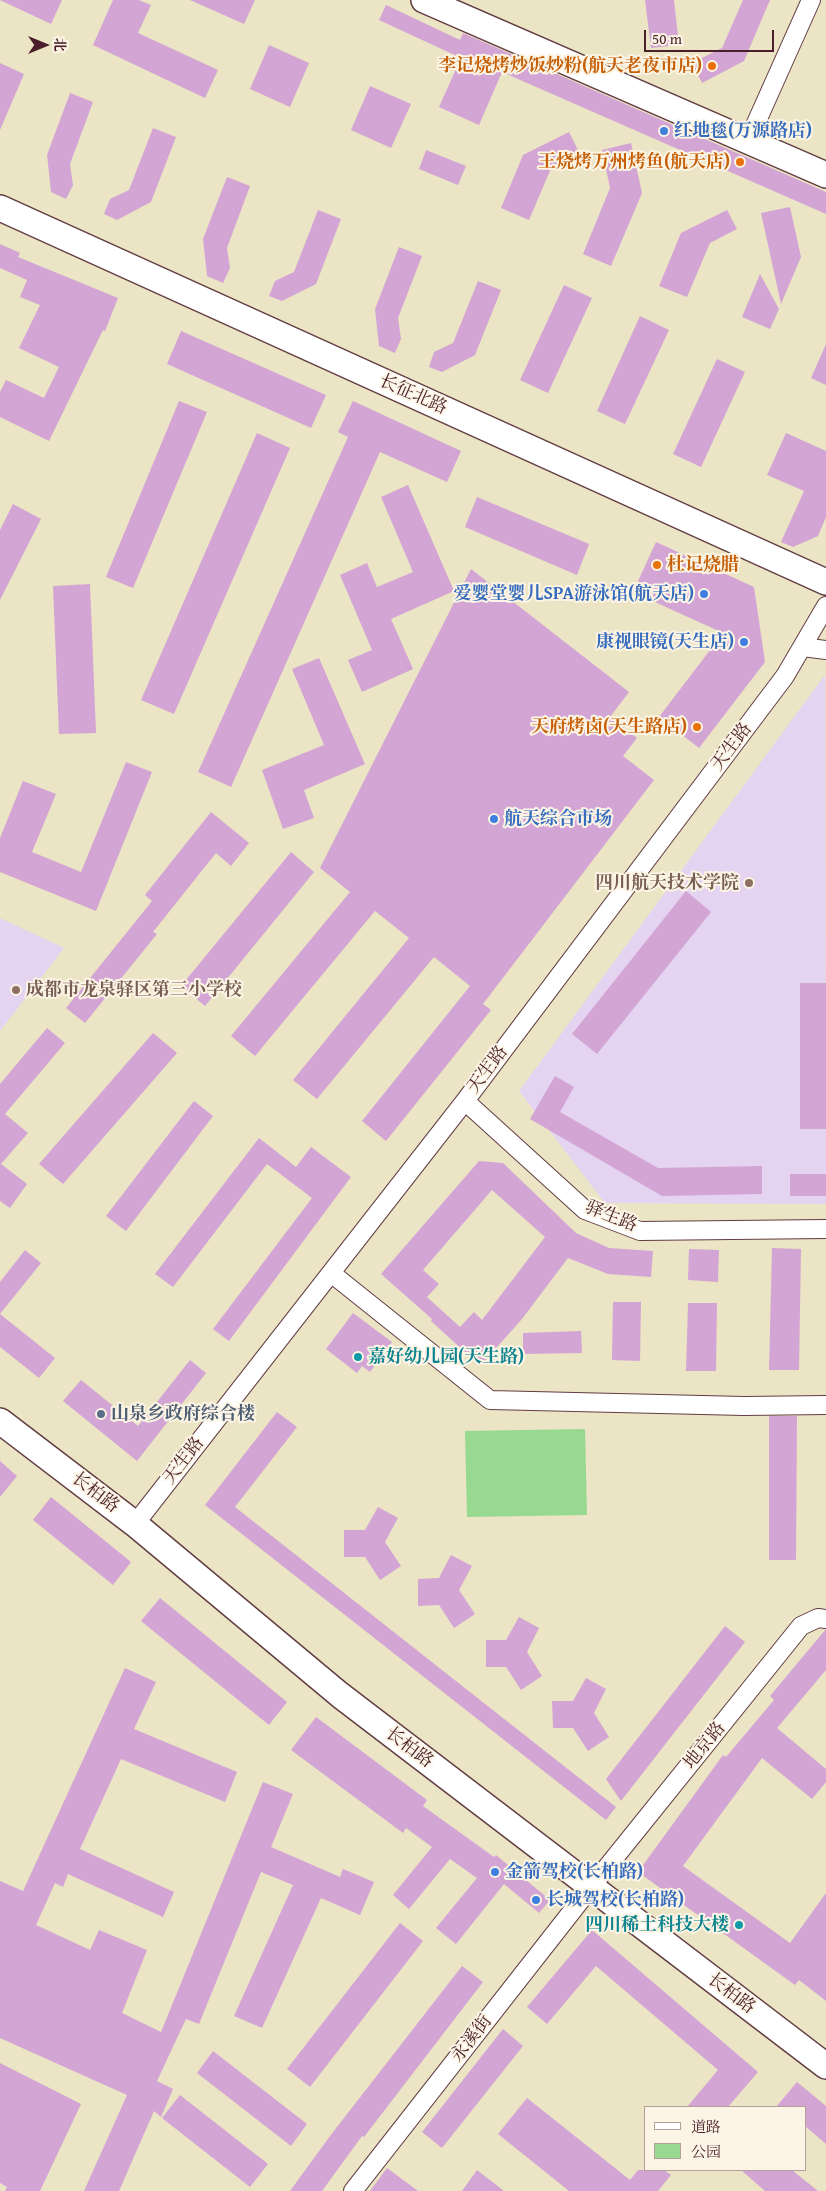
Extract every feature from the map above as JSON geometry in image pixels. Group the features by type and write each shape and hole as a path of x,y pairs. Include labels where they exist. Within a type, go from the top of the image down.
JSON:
{"street":[{"path":"424,0 826,175"},
{"path":"748,141 811,0"},
{"name":"长征北路","path":"0,208 826,582"},
{"name":"天生路","path":"135,1524 464,1101 786,676 826,606"},
{"path":"803,646 826,650"},
{"name":"驿生路","path":"464,1101 584,1210 640,1230 826,1229"},
{"path":"331,1273 490,1400 744,1406 826,1405"},
{"name":"长柏路","path":"0,1420 135,1524 340,1695 826,2066"},
{"name":"地京路","path":"591,1887 801,1626 818,1618 826,1620"},
{"name":"永溪街","path":"353,2191 591,1887"}],"shaded area":[{"name":"四川航天技术学院","path":"825,675 826,1204 605,1203 519,1091"},
{"name":"成都市龙泉驿区第三小学校","path":"0,918 64,948 0,1031"}],"green space":[{"path":"585,1429 587,1515 467,1517 465,1431"}],"building":[{"path":"0,0 62,0 51,24"},
{"path":"113,0 139,0 151,5 138,33 218,70 205,98 93,45"},
{"path":"190,0 255,0 244,24"},
{"path":"645,0 674,0 679,45 651,48"},
{"path":"743,0 770,0 744,61 702,83 692,63 722,48"},
{"path":"386,5 460,40 463,33 826,192 826,214 502,72 479,125 439,107 461,58 379,20"},
{"path":"269,45 309,63 290,107 250,89"},
{"path":"0,63 24,74 0,130"},
{"path":"370,86 411,104 391,148 351,130"},
{"path":"70,93 93,102 70,164 73,185 66,199 51,192 47,155"},
{"path":"153,128 176,137 151,202 117,220 104,214 110,199 129,190"},
{"path":"569,132 579,152 552,166 529,220 501,208 523,155"},
{"path":"631,143 642,193 611,266 583,254 610,188 602,150"},
{"path":"426,150 466,166 458,185 419,169"},
{"path":"227,177 250,186 227,248 230,268 223,283 207,276 203,239"},
{"path":"790,207 801,257 781,304 761,213"},
{"path":"318,210 341,219 316,284 282,301 269,296 275,281 294,272"},
{"path":"727,210 737,229 710,243 687,297 659,286 681,233"},
{"path":"0,244 20,253 18,257 118,298 105,331 103,330 49,441 0,417 0,392 6,380 44,398 59,367 19,348 40,305 20,297 27,280 0,268"},
{"path":"399,247 422,256 398,318 401,339 395,353 379,346 375,309"},
{"path":"760,274 779,309 770,329 742,317"},
{"path":"478,281 501,290 475,355 442,372 429,367 434,352 453,343"},
{"path":"564,285 592,298 548,393 520,380"},
{"path":"640,316 669,330 625,424 597,411"},
{"path":"181,331 326,395 311,428 167,364"},
{"path":"826,344 826,385 811,378"},
{"path":"717,359 745,372 701,467 673,454"},
{"path":"179,401 207,412 133,588 106,577"},
{"path":"353,401 461,451 447,482 380,452 231,787 198,772 348,437 338,432"},
{"path":"257,433 290,448 174,714 141,700"},
{"path":"786,433 826,451 826,517 818,536 793,547 781,542 804,491 767,475"},
{"path":"408,485 454,591 391,619 413,669 362,692 348,660 372,650 340,575 367,563 377,587 413,572 381,497"},
{"path":"477,497 589,544 577,575 465,527"},
{"path":"13,504 41,519 0,600 0,530"},
{"path":"656,542 754,587 765,662 699,748 659,717 723,633 633,592"},
{"name":"航天综合市场","path":"471,569 629,692 610,717 637,738 623,756 654,780 483,1004 491,1010 386,1141 362,1121 470,986 434,957 317,1099 293,1080 409,938 375,911 255,1056 231,1036 350,892 320,868"},
{"path":"90,584 96,733 59,734 53,586"},
{"path":"319,658 365,764 304,790 314,818 283,829 262,770 324,745 292,669"},
{"path":"126,762 152,772 96,911 0,872 0,838 23,781 56,794 32,852 81,872"},
{"path":"211,812 249,843 231,866 216,853 153,932 157,934 85,1023 66,1008 152,901 145,895"},
{"path":"291,852 314,872 205,1006 181,986"},
{"path":"686,891 711,912 597,1054 572,1034"},
{"path":"800,983 826,983 826,1129 800,1129"},
{"path":"47,1028 65,1043 5,1114 28,1133 1,1164 27,1184 10,1208 0,1201 0,1084"},
{"path":"153,1033 177,1053 63,1184 39,1164"},
{"path":"555,1076 574,1087 560,1112 658,1168 762,1166 762,1194 662,1196 530,1119"},
{"path":"194,1101 213,1116 126,1231 106,1216"},
{"path":"259,1138 296,1167 311,1147 351,1177 229,1341 213,1329 312,1198 267,1164 173,1287 155,1274"},
{"path":"479,1161 503,1163 576,1233 609,1248 653,1251 651,1277 608,1274 568,1258 522,1319 480,1366 431,1321 432,1319 381,1274","holes":["492,1190 545,1237 482,1320 474,1312 460,1327 427,1297 439,1284 423,1270"]},
{"path":"790,1174 826,1174 826,1196 790,1196"},
{"path":"772,1248 801,1249 799,1370 769,1370"},
{"path":"689,1249 719,1250 718,1282 688,1280"},
{"path":"25,1250 41,1263 0,1314 0,1282"},
{"path":"613,1302 641,1302 640,1361 612,1360"},
{"path":"688,1303 717,1303 716,1371 686,1371"},
{"name":"嘉好幼儿园(天生路)","path":"353,1313 392,1342 370,1372 362,1366 357,1373 326,1349"},
{"path":"0,1314 55,1358 39,1378 0,1347"},
{"path":"581,1331 582,1353 523,1354 523,1333"},
{"name":"山泉乡政府综合楼","path":"190,1360 206,1373 137,1461 63,1401 81,1380 138,1426"},
{"path":"277,1412 297,1427 235,1507 616,1807 606,1820 205,1505"},
{"path":"769,1416 797,1416 796,1560 769,1560"},
{"path":"0,1461 17,1476 0,1497"},
{"path":"51,1497 131,1562 113,1585 33,1520"},
{"path":"378,1507 398,1518 385,1542 401,1566 380,1580 365,1557 344,1557 344,1530 365,1530"},
{"path":"451,1555 472,1566 459,1590 475,1614 454,1628 439,1605 418,1606 418,1579 439,1578"},
{"path":"160,1598 287,1702 269,1725 141,1621"},
{"path":"519,1617 539,1628 527,1652 542,1676 521,1690 506,1667 486,1667 486,1640 506,1640"},
{"path":"725,1626 745,1642 621,1801 606,1779"},
{"path":"826,1629 826,1670 777,1728 826,1769 826,1782 812,1799 762,1758 683,1866 790,1943 826,1893 826,2001 799,1980 795,1985 638,1872 723,1755 726,1757 774,1700 770,1696"},
{"path":"125,1668 156,1682 134,1729 237,1772 225,1802 121,1759 80,1849 174,1892 163,1917 68,1874 63,1887 55,1883 36,1925 90,1950 99,1930 147,1950 122,2013 161,2032 263,1782 293,1794 271,1847 340,1877 343,1869 374,1882 360,1915 321,1898 262,2028 234,2016 293,1885 261,1872 199,2024 186,2019 157,2081 173,2089 161,2117 154,2111 119,2191 84,2191 127,2095 0,2038 0,1881 23,1891"},
{"path":"586,1678 606,1689 594,1713 609,1737 588,1751 573,1728 553,1728 552,1701 573,1701"},
{"path":"316,1717 427,1800 423,1806 494,1857 496,1855 550,1900 539,1913 504,1884 456,1944 436,1928 477,1878 450,1859 409,1909 393,1895 432,1847 406,1828 403,1833 291,1750"},
{"path":"400,1923 423,1941 310,2087 287,2069"},
{"path":"592,1930 758,2072 729,2106 688,2106 718,2070 596,1966 547,2024 527,2007"},
{"path":"462,1966 483,1982 364,2137 362,2136 322,2191 290,2191 330,2136"},
{"path":"503,2029 523,2046 442,2148 422,2132"},
{"path":"213,2051 307,2124 291,2146 197,2073"},
{"path":"0,2063 81,2104 40,2191 5,2191 7,2187 0,2183"},
{"path":"797,2082 826,2106 826,2144 806,2127 806,2106 777,2106"},
{"path":"180,2095 268,2164 250,2187 162,2118"},
{"path":"527,2098 630,2180 638,2170 665,2171 671,2175 658,2191 569,2191 498,2134"},
{"path":"387,2168 418,2191 370,2191"},
{"path":"477,2170 504,2191 462,2191"},
{"path":"742,2171 793,2171 818,2191 765,2191"}],"place":[{"name":"李记烧烤炒饭炒粉(航天老夜市店)","path":"712,66"},
{"name":"红地毯(万源路店)","path":"664,131"},
{"name":"王烧烤万州烤鱼(航天店)","path":"740,162"},
{"name":"杜记烧腊","path":"657,565"},
{"name":"爱婴堂婴儿SPA游泳馆(航天店)","path":"704,594"},
{"name":"康视眼镜(天生店)","path":"744,642"},
{"name":"天府烤卤(天生路店)","path":"697,727"},
{"name":"航天综合市场","path":"494,819"},
{"name":"四川航天技术学院","path":"749,883"},
{"name":"成都市龙泉驿区第三小学校","path":"16,990"},
{"name":"嘉好幼儿园(天生路)","path":"358,1357"},
{"name":"山泉乡政府综合楼","path":"101,1414"},
{"name":"金箭驾校(长柏路)","path":"495,1872"},
{"name":"长城驾校(长柏路)","path":"536,1900"},
{"name":"四川稀土科技大楼","path":"739,1925"}]}
